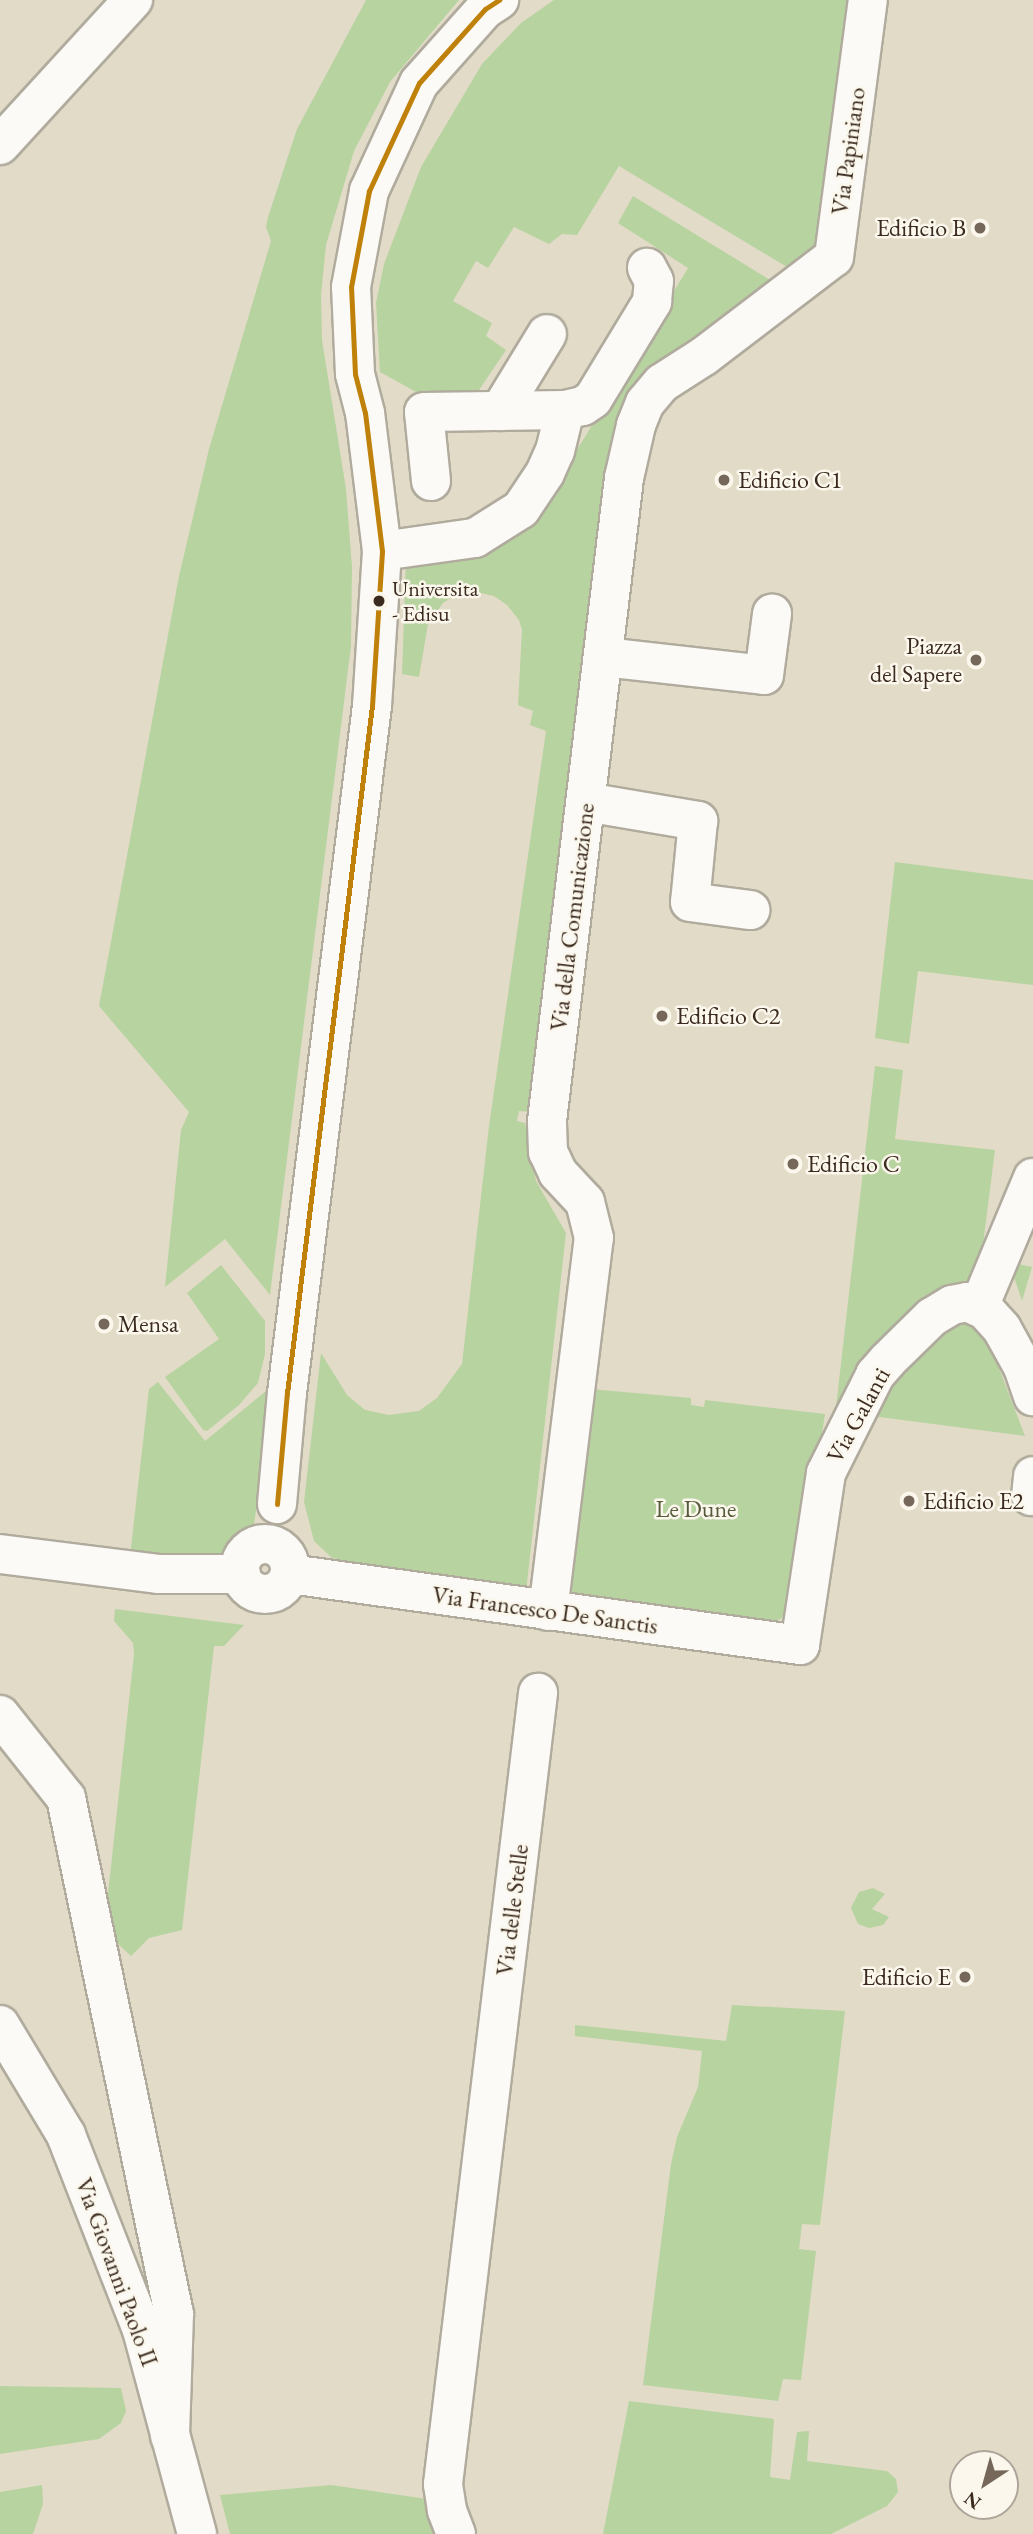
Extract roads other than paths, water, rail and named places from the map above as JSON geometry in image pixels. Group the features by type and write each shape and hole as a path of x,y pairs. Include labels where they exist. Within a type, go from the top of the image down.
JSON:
{"street":[{"path":"0,145 133,0"},
{"path":"268,1563 372,706 382,551 365,413 355,374 351,287 369,191 419,83 485,9 499,0"},
{"name":"Via Papiniano","path":"797,286 834,257 868,0"},
{"path":"0,106 51,89"},
{"path":"431,481 425,412 565,410 583,406 593,399 652,302 654,281 647,268"},
{"name":"Via della Comunicazione","path":"548,1611 594,1238 585,1202 558,1173 548,1152 547,1121 624,478 636,425 645,403 662,383 704,356 797,286"},
{"path":"500,411 547,334"},
{"path":"382,551 475,538 521,509 545,473 555,451 565,410"},
{"path":"604,657 764,676 772,614"},
{"path":"586,802 698,821 690,902 750,909"},
{"path":"1033,1178 979,1307 992,1317 1011,1343 1033,1396"},
{"name":"Via Galanti","path":"800,1645 825,1474 875,1375 932,1317 960,1302 979,1307"},
{"name":"Via Francesco De Sanctis","path":"0,1554 158,1574 268,1563 548,1611 800,1645"},
{"name":"Via delle Stelle","path":"456,2534 447,2510 443,2484 538,1693"},
{"path":"0,1715 66,1798 174,2314 170,2435"},
{"name":"Via Giovanni Paolo II","path":"0,2025 66,2135 142,2330 197,2534"}],"place":[{"name":"Edificio B","path":"980,228"},
{"name":"Edificio C1","path":"724,480"},
{"name":"Universita - Edisu","path":"379,601"},
{"name":"Piazza del Sapere","path":"976,660"},
{"name":"Edificio C2","path":"662,1016"},
{"name":"Edificio C","path":"793,1164"},
{"name":"Mensa","path":"104,1324"},
{"name":"Edificio E2","path":"909,1501"},
{"name":"Edificio E","path":"965,1977"}],"park label":[{"name":"Le Dune","path":"696,1509"}]}
